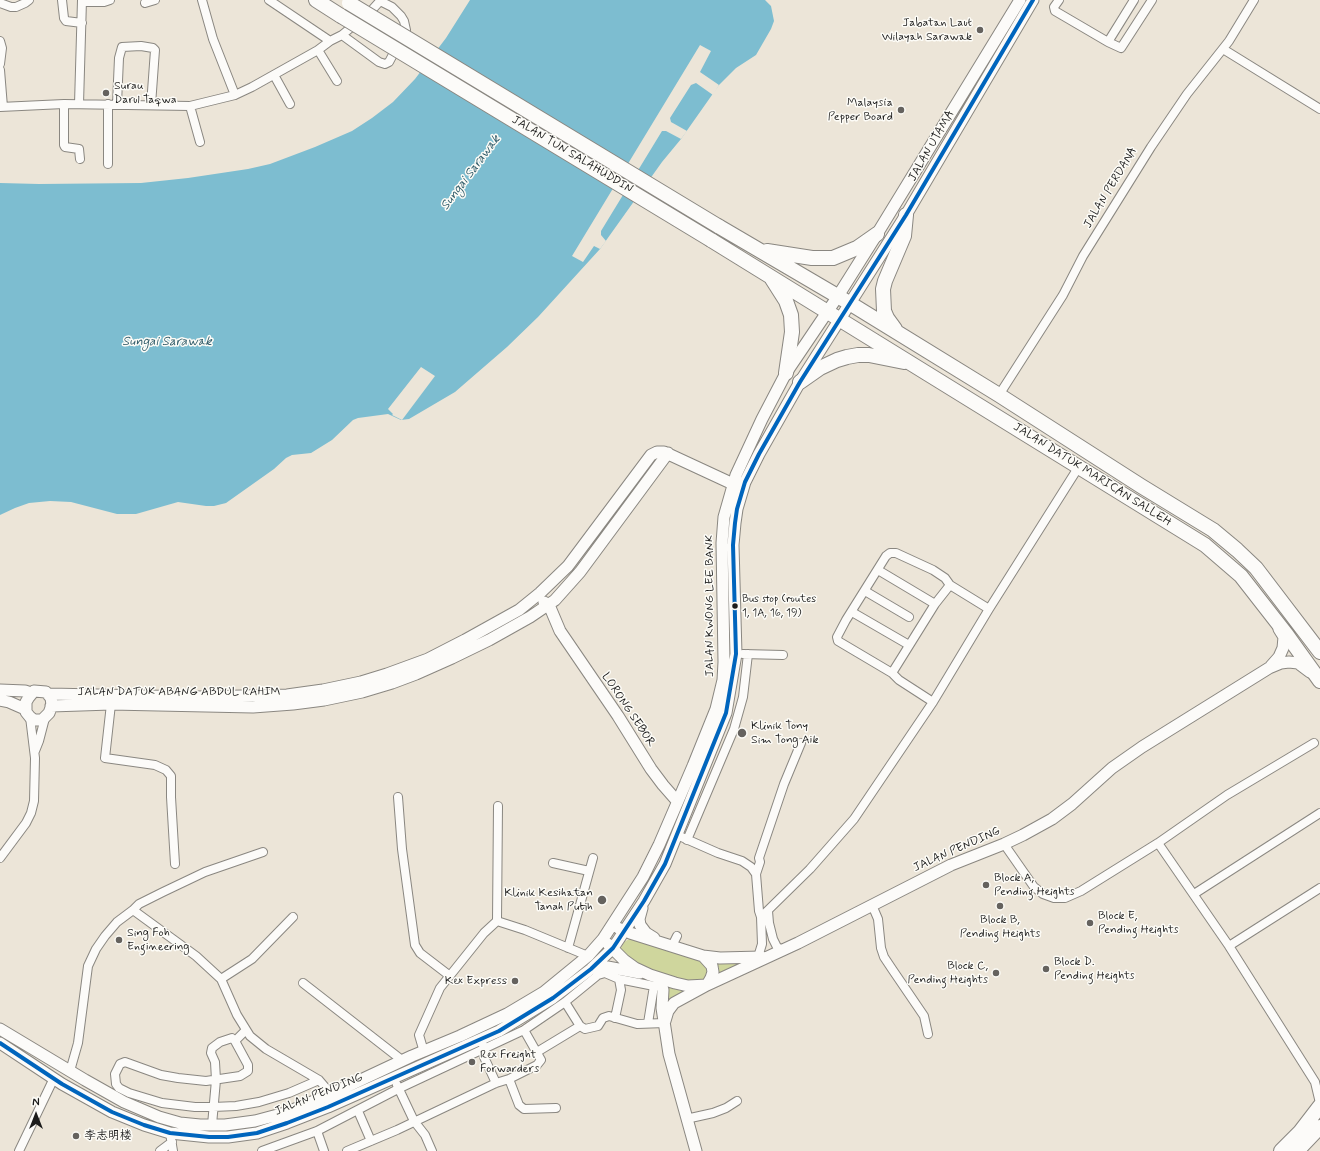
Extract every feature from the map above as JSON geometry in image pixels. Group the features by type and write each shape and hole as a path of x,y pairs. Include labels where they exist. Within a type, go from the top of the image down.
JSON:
{"highway":[{"name":"JALAN TUN SALAHUDDIN","path":"316,0 828,311"},
{"name":"JALAN TUN SALAHUDDIN","path":"347,1 718,226 838,296"},
{"path":"902,336 887,318 884,311 882,296 885,281 904,236 906,215"},
{"path":"761,250 812,258 833,258 857,248 877,234"},
{"path":"770,276 786,301 791,315 792,332 786,373"},
{"name":"JALAN DATUK MARICAN SALLEH","path":"838,296 999,395 1207,527 1225,540 1256,568 1320,651"},
{"name":"JALAN DATUK MARICAN SALLEH","path":"828,311 1078,468 1205,545 1241,576 1318,679"},
{"path":"800,382 820,368 838,360 858,355 912,363"},
{"path":"1281,1151 1300,1132 1320,1106"},
{"path":"1297,1151 1319,1130"}],"main road":[{"name":"JALAN UTAMA","path":"828,311 877,234 1020,0"},
{"name":"JALAN UTAMA","path":"841,319 906,215 1033,0"},
{"name":"JALAN KWONG LEE BANK","path":"612,926 643,877 659,845 716,709 723,680 724,662 722,543 724,517 733,484 762,419 786,373 828,311"},
{"name":"JALAN KWONG LEE BANK","path":"624,931 644,901 665,864 726,713 736,654 733,545 737,509 745,482 758,454 800,382 841,319"},
{"name":"JALAN DATUK ABANG ABDUL RAHIM","path":"49,694 238,697 287,695 323,690 361,682 428,659 466,640 524,606 568,566 651,455 657,452 668,453 580,572 548,605 530,618 490,640 434,667 392,683 344,696 293,704 253,707 111,704 51,706"},
{"path":"668,453 733,484"},
{"path":"560,631 559,606 566,588"},
{"path":"524,606 536,601 540,601 548,605 560,631"},
{"path":"530,618 543,617 549,620 560,631"},
{"path":"1269,668 1279,657 1283,648 1284,637 1273,619"},
{"name":"LORONG SEBOR","path":"560,631 663,785 677,801"},
{"path":"1269,668 1281,663 1298,663 1318,679"},
{"name":"JALAN PENDING","path":"0,1029 70,1071 121,1095 159,1117 180,1123 225,1125 284,1113 331,1094 506,1014 544,992 588,956 612,926 660,942 674,941 703,956 720,958 770,956 951,865 1004,844 1052,819 1072,804 1112,768 1136,751 1269,668"},
{"path":"0,690 25,691 32,693 39,691 46,692 49,694 52,701 45,718 38,721 28,713 9,702 0,700"},
{"path":"28,713 26,702 32,693"},
{"path":"644,901 639,919 640,925 646,933 660,942"},
{"name":"JALAN PENDING","path":"0,1043 54,1078 112,1112 171,1138 228,1137 257,1133 287,1123 394,1079 483,1045 526,1025 566,997 591,969 613,948 624,931"},
{"path":"603,939 624,960 656,982 665,1023 669,1054 696,1151"},
{"path":"703,956 712,966 713,972 707,985"},
{"path":"665,1023 668,1011 674,1002 770,956"},
{"path":"591,969 602,966 656,982 688,986 707,985"}],"street":[{"path":"0,3 11,7 16,7 29,0"},
{"path":"62,0 64,18 66,21 82,23"},
{"path":"79,104 82,1 104,2 110,0"},
{"path":"145,3 155,0"},
{"path":"202,0 214,39 235,95"},
{"path":"269,0 330,41"},
{"path":"0,70 1,107 64,104 190,106 235,95 318,50 330,41 342,35 371,11 379,0 401,16 406,30 389,62 385,64 379,62 342,35"},
{"path":"1058,0 1054,7 1055,11 1121,48 1152,0"},
{"path":"1108,42 1134,0"},
{"name":"JALAN PERDANA","path":"999,395 1063,295 1083,256 1151,147 1187,94 1223,49 1254,0"},
{"path":"0,41 2,48 0,64"},
{"path":"108,164 112,104 122,47 141,46 153,48 154,50 151,105"},
{"path":"1223,49 1320,109"},
{"path":"318,50 337,80"},
{"path":"274,74 290,104"},
{"path":"64,104 64,145 67,148 79,149 80,159"},
{"path":"190,106 200,142"},
{"path":"758,957 762,944 765,914 810,869 851,823 933,702 989,609 1078,468"},
{"path":"933,702 899,680 892,673 838,641 837,639 839,632 886,556 890,553 896,553 933,570 945,578 950,585 989,609"},
{"path":"878,570 935,604"},
{"path":"892,673 935,604 950,585"},
{"path":"865,591 909,618"},
{"path":"852,612 909,646"},
{"path":"736,654 783,655"},
{"path":"687,840 734,729 743,697 748,654"},
{"path":"111,704 105,758 155,765 166,770 171,776 175,864"},
{"path":"0,858 30,816 34,800 34,752 28,713"},
{"path":"34,752 39,741 45,718"},
{"path":"1004,844 1034,887 1043,894 1054,898 1065,898 1081,891 1158,843 1227,795 1314,742"},
{"path":"783,950 777,946 765,914 758,910 756,874 760,862 759,858 801,743"},
{"path":"398,797 402,849 415,945 420,953 450,976"},
{"path":"424,1052 419,1035 440,988 484,933 497,921 498,806"},
{"path":"1194,894 1320,813"},
{"path":"677,835 742,861 752,867 756,874"},
{"path":"1158,843 1229,946 1318,1083 1320,1103"},
{"path":"70,1071 78,1043 88,966 96,949 117,922 140,904 163,892 205,872 263,852"},
{"path":"568,948 593,858"},
{"path":"742,861 759,858"},
{"path":"553,863 589,871"},
{"path":"1229,946 1320,888"},
{"path":"872,905 878,919 881,948 884,957 924,1016 928,1034"},
{"path":"133,910 196,956 220,979 245,1030 254,1040 266,1049 319,1080 331,1094"},
{"path":"220,979 252,959 293,917"},
{"path":"497,921 525,930 588,956"},
{"path":"648,1023 656,982 620,979 605,973 598,975 566,997 580,1026 585,1029 598,1026 603,1018 609,1016 637,1024 665,1023"},
{"path":"615,1018 621,990 620,979"},
{"path":"303,983 403,1060"},
{"path":"347,1151 496,1083 509,1079 537,1065 541,1060 526,1025"},
{"path":"537,1052 580,1026"},
{"path":"235,1041 245,1030"},
{"path":"212,1125 214,1107 216,1080 215,1062 210,1052 212,1048 220,1042 232,1038 248,1065 248,1071 240,1076 216,1080 206,1081 162,1075 125,1062 120,1064 115,1074 116,1084 121,1095 162,1103 195,1107 214,1107 236,1106 259,1102 288,1093 319,1080"},
{"path":"262,1151 317,1131 483,1045 484,1057 496,1083"},
{"path":"19,1151 54,1078"},
{"path":"394,1079 414,1121 426,1135 432,1151"},
{"path":"509,1079 519,1105 524,1109 556,1108"},
{"path":"686,1119 713,1113 726,1108 737,1101"},
{"path":"358,1111 371,1141"},
{"path":"317,1131 324,1151"},
{"path":"160,1151 171,1138"},
{"path":"171,1138 173,1151"}],"green space":[{"path":"631,938 696,958 708,966 706,979 697,982 682,980 653,971 636,963 621,952 624,942"},
{"path":"750,961 718,974 719,968 715,962"},
{"path":"665,986 685,992 665,1007"}],"water":[{"name":"Sungai Sarawak","path":"470,0 765,0 771,6 774,21 756,55 736,68 719,85 600,249 538,317 507,347 455,392 409,419 401,420 388,414 353,420 332,440 311,453 292,455 286,458 274,469 226,503 206,506 178,502 136,514 117,514 71,502 50,501 29,503 0,515 0,183 141,183 188,178 248,169 270,164 315,147 352,131 393,102 415,79 446,38"}],"pier":[{"path":"700,45 711,51 700,72 719,85 713,95 696,83 691,85 670,118 671,122 687,131 681,139 666,131 662,131 601,231 601,235 606,241 600,249 594,246 583,262 572,256"},
{"path":"421,367 435,376 402,420 392,415 393,414 388,409"}],"transit line":[{"path":"0,1043 62,1084 112,1112 144,1125 170,1133 209,1137 228,1137 257,1133 328,1107 499,1031 553,998 591,969 613,948 644,901 665,864 726,713 736,654 733,545 737,509 745,482 759,454 800,382 906,215 1033,0"}],"place":[{"name":"Jabatan Laut Wilayah Sarawak","path":"980,30"},
{"name":"Surau Darul Taqwa","path":"106,93"},
{"name":"Malaysia Pepper Board","path":"901,110"},
{"name":"Bus stop (routes 1, 1A, 16, 19)","path":"735,606"},
{"name":"Klinik Tony Sim Tong Aik","path":"742,733"},
{"name":"Block A, Pending Heights","path":"986,885"},
{"name":"Klinik Kesihatan Tanah Putih","path":"602,900"},
{"name":"Block B, Pending Heights","path":"1000,906"},
{"name":"Block E, Pending Heights","path":"1090,923"},
{"name":"Sing Foh Engineering","path":"119,940"},
{"name":"Block D. Pending Heights","path":"1046,969"},
{"name":"Block C, Pending Heights","path":"996,973"},
{"name":"Kex Express","path":"515,981"},
{"name":"Rex Freight Forwarders","path":"472,1062"},
{"name":"李志明楼","path":"76,1136"}]}
